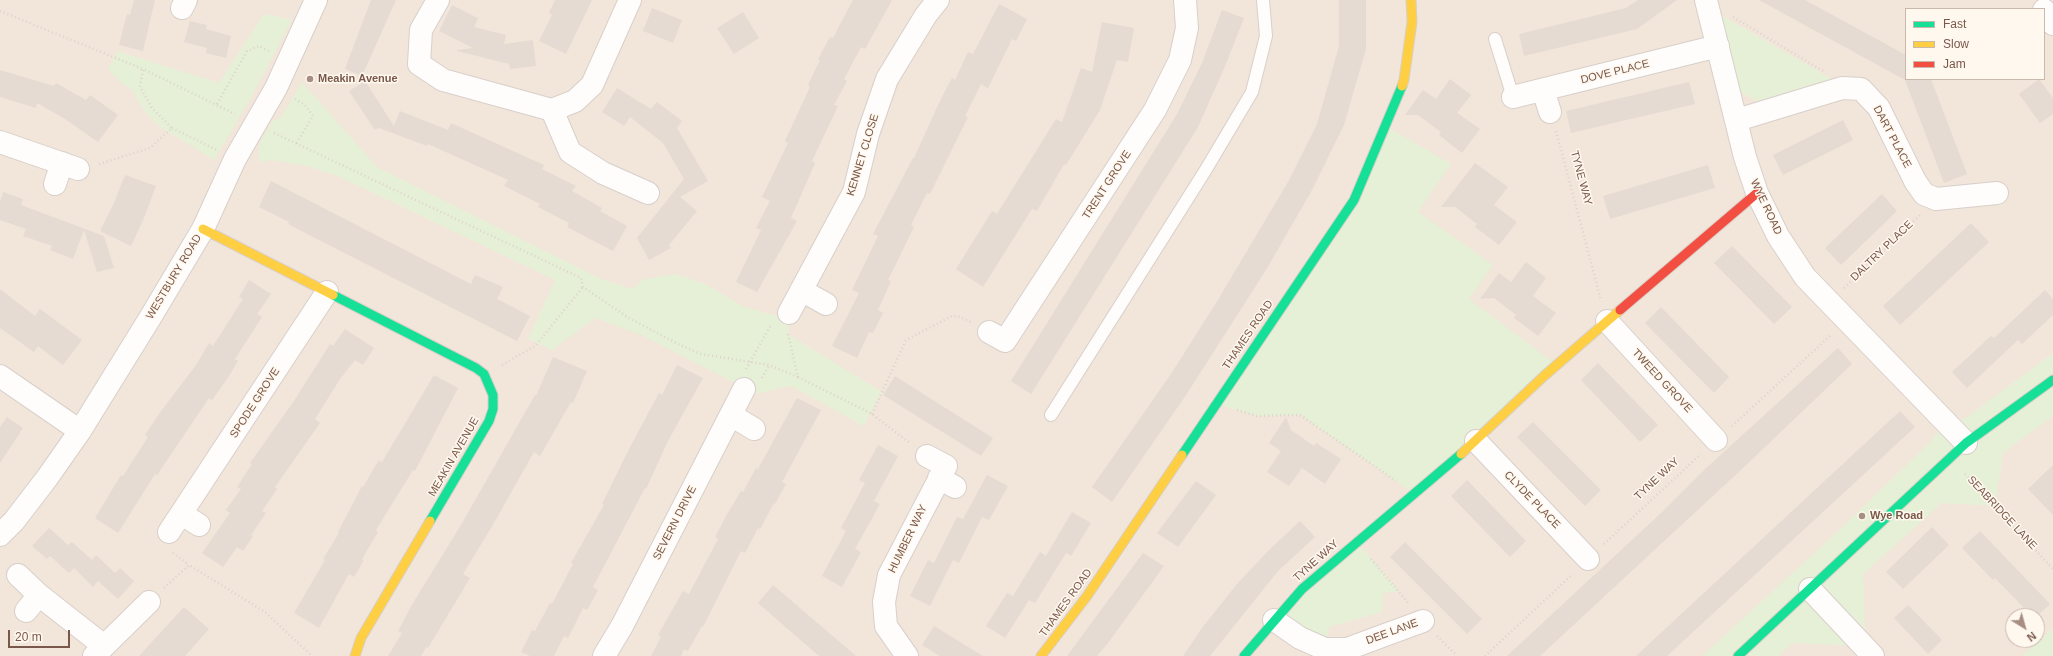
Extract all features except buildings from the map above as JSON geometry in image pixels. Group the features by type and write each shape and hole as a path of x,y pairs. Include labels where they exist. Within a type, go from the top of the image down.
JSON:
{"street":[{"name":"WESTBURY ROAD","path":"0,535 14,521 48,478 80,431 203,229 235,159 276,88 316,0"},
{"path":"438,0 421,30 419,64 442,80 552,110 574,101 592,86 630,0"},
{"name":"KENNET CLOSE","path":"789,313 854,192 868,134 887,79 926,15 938,0"},
{"name":"TRENT GROVE","path":"989,332 1005,341 1155,110 1180,60 1187,28 1185,0"},
{"name":"THAMES ROAD","path":"1041,656 1087,596 1354,200 1404,80 1412,22 1411,0"},
{"name":"WYE ROAD","path":"1707,0 1745,157 1758,194 1778,236 1805,278 1846,321 1958,451"},
{"path":"2045,12 2053,24"},
{"name":"DOVE PLACE","path":"1513,98 1718,46"},
{"path":"1737,120 1842,88 1851,88"},
{"name":"DART PLACE","path":"1851,88 1861,89 1879,108 1915,181 1924,194 1936,200"},
{"path":"1543,90 1550,112"},
{"path":"552,110 570,152 603,173 648,193"},
{"path":"0,142 70,166 55,184"},
{"name":"TYNE WAY","path":"1244,656 1302,588 1476,441 1544,376 1758,194"},
{"path":"1936,200 1997,194"},
{"path":"203,229 476,368 484,374"},
{"path":"801,290 826,304"},
{"name":"SPODE GROVE","path":"169,532 190,519 327,292"},
{"name":"TWEED GROVE","path":"1609,320 1716,440"},
{"name":"MEAKIN AVENUE","path":"355,656 361,638 489,421 493,409 493,395 484,374"},
{"path":"0,376 80,431"},
{"path":"1738,656 1958,451 2053,380"},
{"name":"SEVERN DRIVE","path":"604,656 622,626 744,389"},
{"path":"731,415 754,429"},
{"name":"CLYDE PLACE","path":"1476,441 1588,559"},
{"name":"HUMBER WAY","path":"907,656 886,626 884,602 889,575 947,482 946,466 927,456"},
{"path":"18,575 32,603 99,651 149,602"},
{"path":"1810,589 1873,656"},
{"name":"DEE LANE","path":"1274,620 1300,638 1325,649 1347,648 1423,621"}],"lane":[{"path":"1051,414 1206,172 1252,92 1266,36 1263,0"},
{"path":"1495,39 1513,98"}],"path":[{"path":"1707,0 1851,88"},
{"path":"0,11 143,69 235,114"},
{"path":"217,104 247,51 260,46 289,60"},
{"path":"143,69 140,87 152,108 172,128 235,159"},
{"path":"276,88 305,105 313,116 296,144"},
{"name":"TYNE WAY","path":"1550,112 1601,300 1609,320"},
{"path":"70,166 150,148 172,128"},
{"path":"270,131 581,278 583,287 629,318 676,343 701,354 769,365 872,414 927,456"},
{"name":"DALTRY PLACE","path":"1828,303 1936,200"},
{"path":"484,374 535,346 583,287"},
{"path":"744,389 737,385 776,316 789,313 788,334 798,378"},
{"path":"872,414 906,340 952,316 960,317 989,332"},
{"name":"TYNE WAY","path":"1485,656 1716,440 1846,321"},
{"path":"1217,404 1257,416 1300,415 1413,493"},
{"name":"SEABRIDGE LANE","path":"1958,451 2053,569"},
{"path":"1356,541 1423,621 1456,656"},
{"path":"180,558 265,612 312,656"},
{"path":"149,602 189,564"}],"shaded area":[{"path":"0,0 2053,0 2053,656 0,656"}],"green space":[{"path":"1709,8 1830,78 1842,88 1773,109 1742,93 1722,62"},
{"path":"264,14 292,20 248,103 214,160 160,127 145,112 133,91 119,81 108,69 117,51 219,83"},
{"path":"302,82 377,167 601,279 632,289 644,279 676,274 707,285 742,306 789,320 788,334 882,392 864,426 791,386 754,394 641,335 595,318 552,350 528,339 555,280 338,176 307,166 271,160 259,162 258,149 261,140 273,121 281,117"},
{"path":"1386,126 1451,164 1418,212 1493,265 1469,299 1557,365 1413,493 1300,415 1257,416 1217,404 1354,200"},
{"path":"2053,353 2053,416 2003,453 1995,506 1942,503 1863,574 1865,632 1856,646 1792,643 1779,656 1702,656 1837,532 1929,443 1946,423 1964,419"},
{"path":"1356,541 1399,591 1383,593 1382,612 1329,627 1325,649 1274,620"},
{"path":"2053,628 2053,656 2022,656 2031,648 2045,648 2045,635"}],"traffic: fast":[{"path":"1182,455 1354,200 1402,86"},
{"path":"333,295 476,368 484,374 493,395 493,409 489,421 430,521"},
{"path":"1738,656 1966,443 2053,380"},
{"path":"1244,656 1302,589 1461,454"}],"traffic: slow":[{"path":"1402,86 1412,22 1411,0"},
{"path":"203,229 333,295"},
{"path":"1461,454 1544,376 1620,310"},
{"path":"1041,656 1087,596 1182,455"},
{"path":"355,656 361,638 430,521"}],"traffic: jam":[{"path":"1620,310 1757,193"}],"place":[{"name":"Meakin Avenue","path":"310,79"},
{"name":"Wye Road","path":"1862,516"}]}
